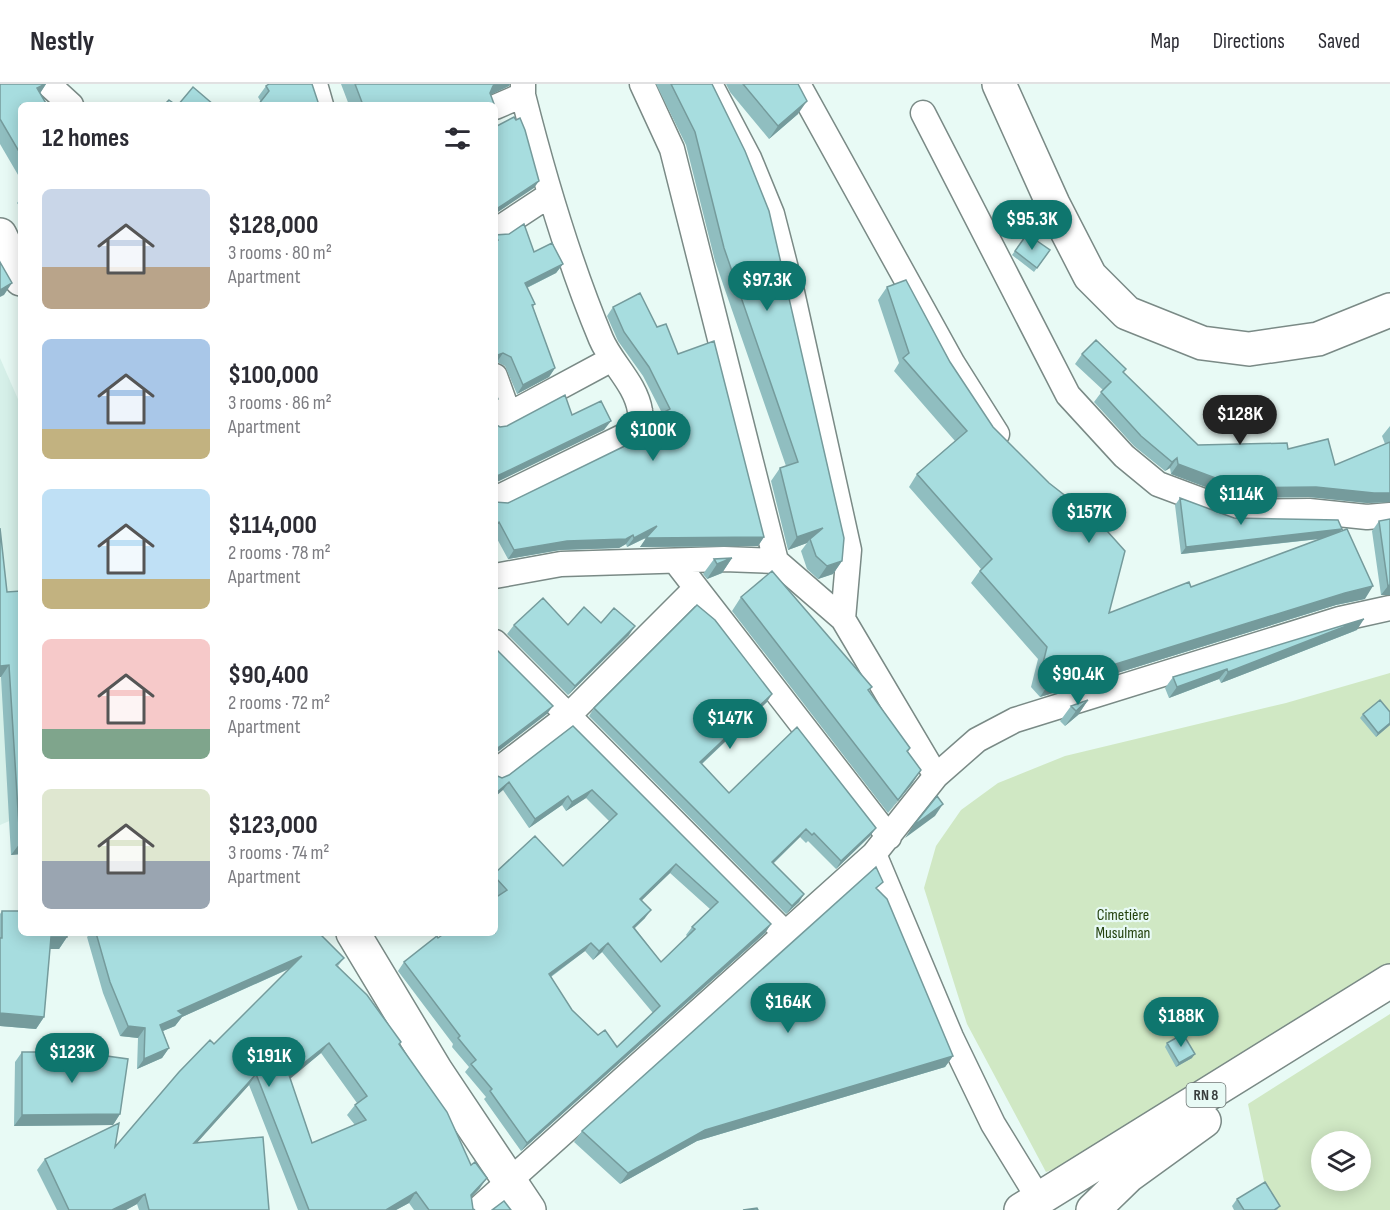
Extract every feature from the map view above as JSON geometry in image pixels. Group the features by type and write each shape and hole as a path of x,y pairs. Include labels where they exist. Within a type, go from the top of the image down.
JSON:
{"main road":[{"path":"999,84 1053,204 1090,276 1127,313 1202,343 1249,349 1318,339 1390,310"},
{"path":"0,235 18,273"},
{"path":"355,936 436,1071 529,1210"},
{"name":"RN 8","path":"1030,1204 1390,981"},
{"name":"RN 8","path":"1094,1210 1128,1176 1164,1149 1242,1096 1390,1005"}],"street":[{"path":"48,84 68,102"},
{"path":"315,84 320,102"},
{"path":"642,84 672,149 776,561 843,619 936,776"},
{"path":"710,84 749,158 772,214 792,292 849,550 843,619"},
{"path":"798,84 952,364 994,430 1010,446"},
{"path":"498,105 523,90 548,196 602,341 636,397 640,415 636,426 624,436 498,497"},
{"path":"922,113 1068,395 1124,456 1158,484 1233,512 1309,511 1367,517 1390,514"},
{"path":"498,229 548,196"},
{"path":"498,394 502,418 612,358"},
{"path":"498,575 561,564 724,559 776,561"},
{"path":"676,562 881,846 951,1037 1030,1204"},
{"path":"498,770 568,716 696,588"},
{"path":"477,1210 881,846 936,776 977,740 1015,720 1340,620 1390,608"},
{"path":"498,645 785,933"}],"shaded area":[{"path":"0,358 18,399 18,817 0,825"}],"green space":[{"name":"Cimetière Musulman","path":"1390,673 1390,967 1064,1165 1046,1172 967,1024 924,888 936,846 961,810 998,783 1065,756 1286,703"},
{"path":"1390,1014 1390,1210 1270,1210 1248,1104"}],"building":[{"path":"0,84 45,84 37,88 45,102 18,102 18,150 0,119"},
{"path":"269,84 312,84 318,102 260,102 269,91 266,86"},
{"path":"355,84 496,84 490,93 493,102 362,102"},
{"path":"671,84 712,84 745,151 769,211 844,538 842,561 827,566 816,556 810,539 823,528 797,537 780,468 798,462 724,248 695,132"},
{"path":"743,84 798,84 807,101 778,126"},
{"path":"193,87 210,102 180,102"},
{"path":"514,117 516,120 520,118 539,181 498,208 498,125"},
{"path":"524,224 534,252 552,243 563,264 525,283 535,304 532,305 555,368 523,385 511,357 503,353 498,355 498,235 509,234"},
{"path":"1027,234 1050,250 1037,268 1015,251"},
{"path":"0,262 12,283 0,290"},
{"path":"906,280 950,362 993,427 1049,483 1099,522 1125,551 1109,613 1189,582 1191,587 1347,529 1373,586 1048,685 1040,675 1047,647 980,571 992,559 917,474 967,431 903,358 909,353 887,287"},
{"path":"640,293 657,327 666,324 678,354 714,341 764,537 646,538 657,526 634,538 633,535 626,539 567,541 514,550 498,523 498,502 508,503 637,440 650,429 659,415 670,409 649,367 624,332 613,307"},
{"path":"1096,340 1126,369 1123,372 1198,445 1287,443 1288,449 1328,439 1335,465 1390,442 1390,493 1316,487 1242,488 1178,464 1177,458 1172,462 1141,436 1101,392 1111,382 1082,354"},
{"path":"565,395 572,415 601,401 611,421 498,476 498,426 507,426"},
{"path":"1180,498 1234,518 1338,520 1342,529 1186,547"},
{"path":"1390,519 1390,585 1388,586 1379,521"},
{"path":"0,528 7,592 18,591 18,811 9,665 0,666"},
{"path":"732,558 717,564 714,559"},
{"path":"772,571 872,687 868,690 910,748 907,751 921,770 898,800 741,597"},
{"path":"543,598 568,625 584,607 601,623 614,608 635,626 575,686 514,625"},
{"path":"697,605 715,620 772,694 700,762 729,793 797,727 876,828 841,861 814,833 812,835 806,829 772,862 804,894 792,906 594,708"},
{"path":"1364,619 1228,672 1227,669 1177,687 1173,677"},
{"path":"498,651 553,706 498,748"},
{"path":"1088,700 1076,711 1071,706"},
{"path":"1380,700 1390,712 1390,723 1378,733 1363,714"},
{"path":"573,726 771,924 527,1143 490,1091 492,1089 471,1064 476,1060 458,1038 460,1036 404,962 437,936 438,938 441,936 498,936 498,896 507,890 498,880 498,870 535,836 563,866 617,814 592,790 572,802 568,796 535,819 509,782 498,791 498,776 502,778","holes":["676,864 718,902 692,927 695,929 661,962 633,927 651,910 640,899","591,943 599,951 608,943 660,1006 617,1047 605,1030 598,1035 572,1010 549,974"]},
{"path":"937,796 943,804 913,826"},
{"path":"876,867 883,882 876,888 887,899 953,1056 705,1130 628,1173 582,1131"},
{"path":"2,911 18,911 18,936 67,936 51,937 44,1017 0,1013 0,938 2,938"},
{"path":"97,936 322,936 344,958 336,965 367,995 447,1112 471,1165 475,1162 487,1178 471,1195 475,1210 429,1210 416,1192 386,1210 309,1210 256,1074 194,1143 263,1137 269,1210 149,1210 145,1194 112,1210 69,1210 45,1159 119,1123 115,1147 179,1072 210,1040 214,1044 302,956 178,1011 183,1015 160,1025 169,1048 144,1059 145,1028 128,1026 110,982","holes":["329,1043 367,1096 355,1105 366,1120 312,1143 289,1075"]},
{"path":"1183,1034 1195,1054 1179,1063 1167,1043"},
{"path":"22,1052 78,1052 128,1059 120,1114 22,1115"},
{"path":"1265,1182 1280,1206 1274,1210 1244,1210 1237,1199"},
{"path":"504,1201 511,1210 492,1210"}]}
